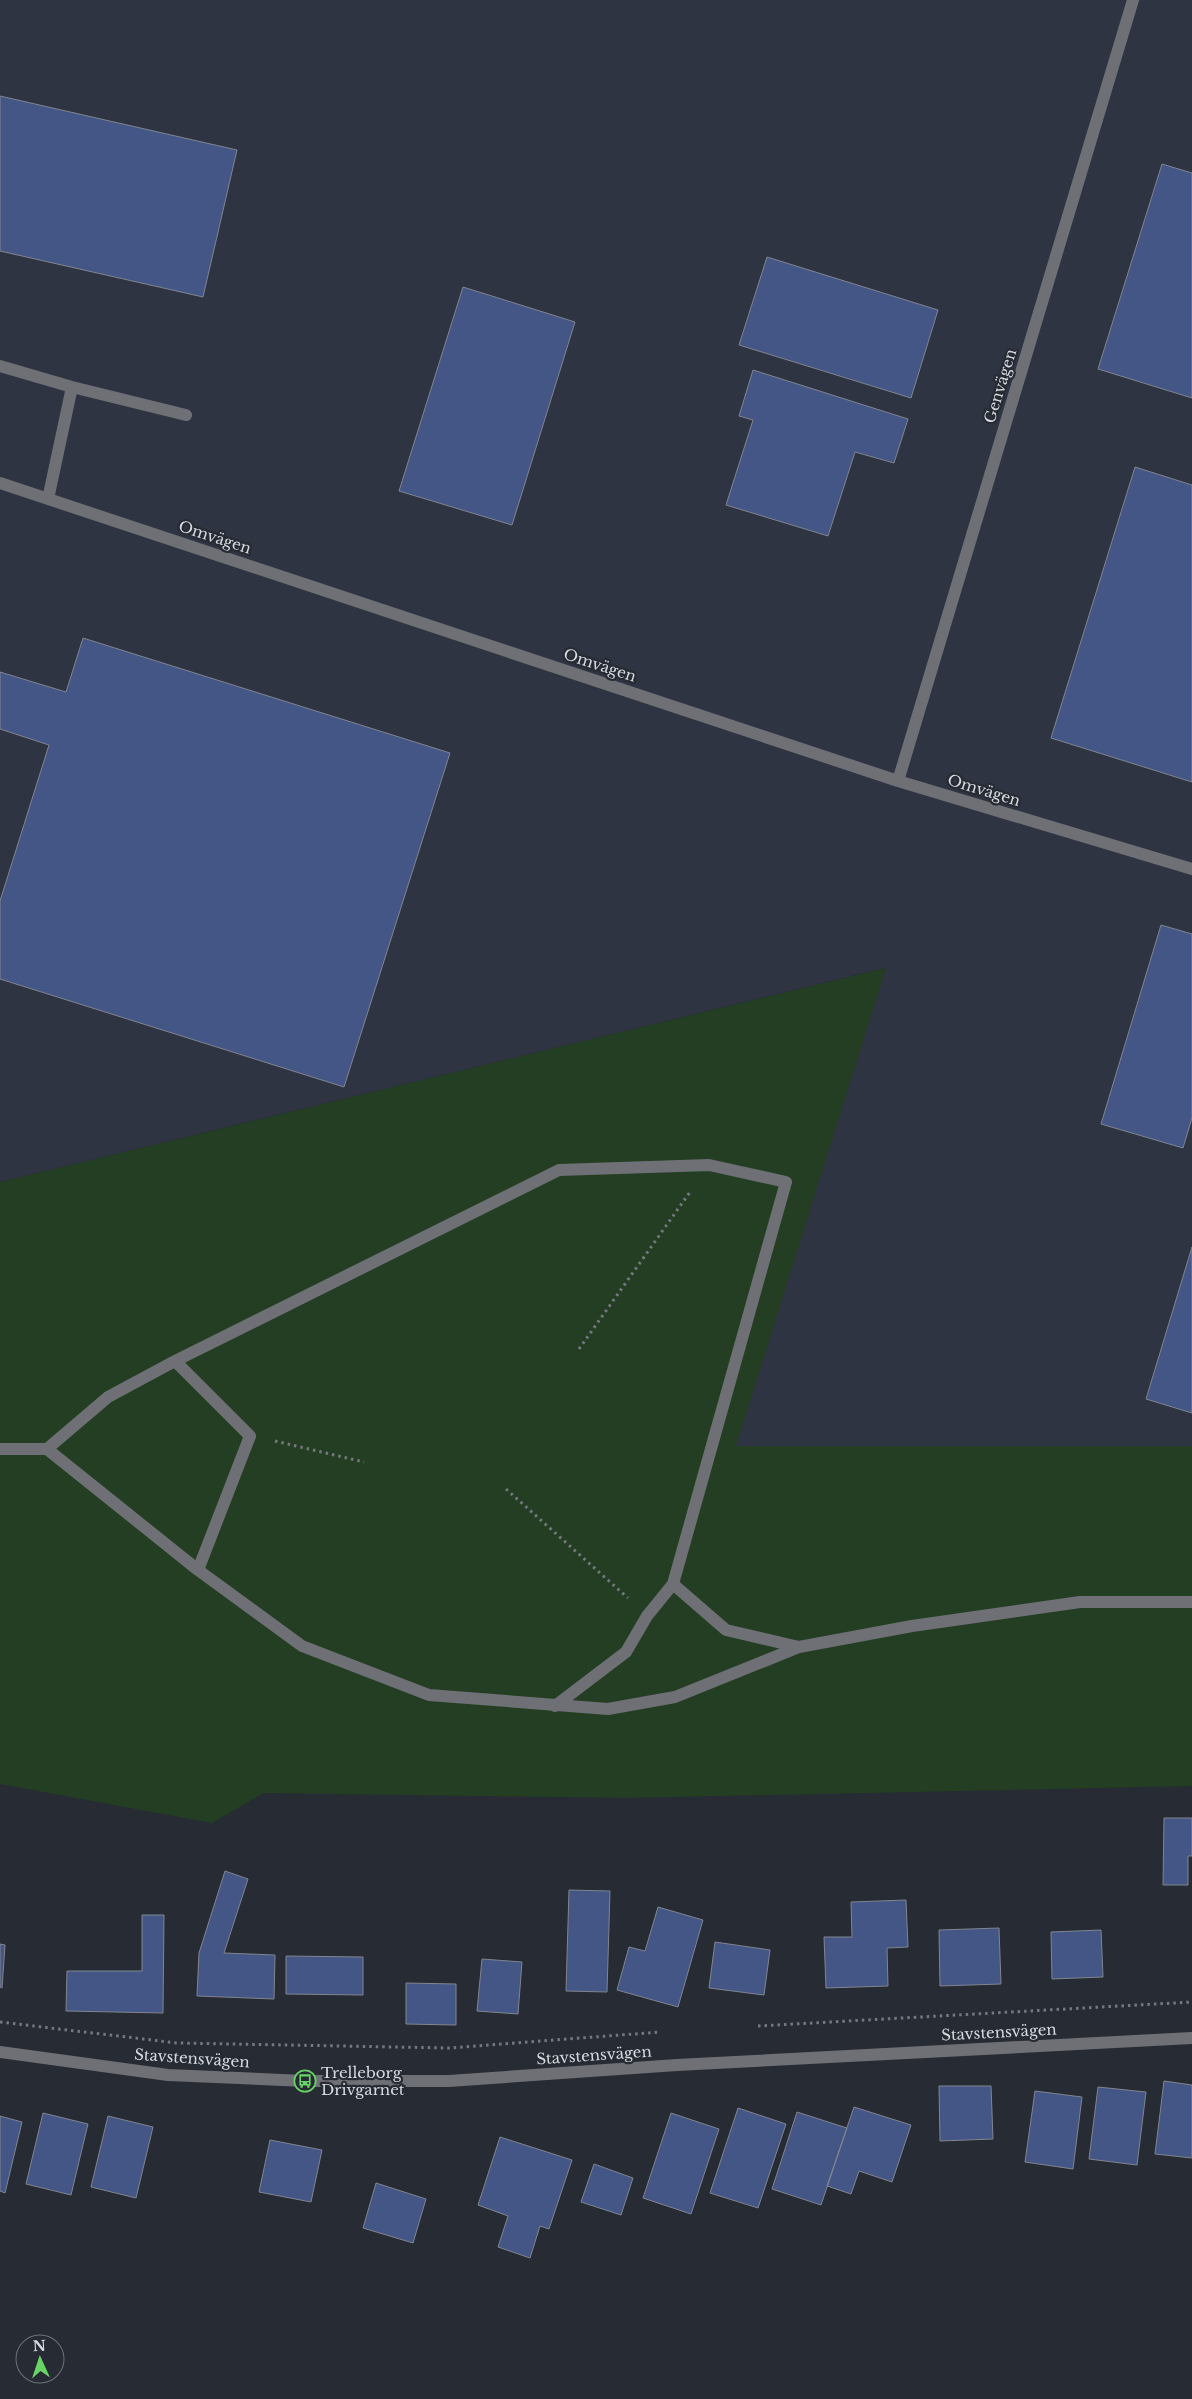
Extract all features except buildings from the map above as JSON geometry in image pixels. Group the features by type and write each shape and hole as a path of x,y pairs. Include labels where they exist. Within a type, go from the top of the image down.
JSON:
{"street":[{"name":"Genvägen","path":"898,781 1133,0"},
{"path":"0,366 72,387 186,416"},
{"path":"48,499 72,387"},
{"name":"Omvägen","path":"0,483 898,781 1192,869"},
{"path":"47,1449 108,1397 175,1360 560,1170 709,1165 786,1182 673,1584 648,1616 626,1652 555,1706"},
{"path":"175,1360 250,1436 198,1570"},
{"path":"0,1449 47,1449 198,1570 302,1646 430,1695 608,1709 675,1696 799,1646 912,1626 1080,1602 1192,1602"},
{"path":"673,1584 726,1630 799,1646"},
{"name":"Stavstensvägen","path":"0,2052 168,2075 305,2081 449,2081 677,2065 1192,2038"}],"path":[{"path":"579,1349 709,1165"},
{"path":"250,1436 364,1462"},
{"path":"506,1489 648,1616"},
{"path":"758,2026 1192,2002"},
{"path":"0,2022 177,2043 440,2048 660,2032"}],"shaded area":[{"path":"0,0 1192,0 1192,1446 735,1447 885,968 0,1182"}],"green space":[{"path":"886,968 736,1446 1192,1446 1192,1786 628,1798 264,1793 212,1823 0,1784 0,1182"}],"place":[{"name":"Trelleborg Drivgarnet","path":"305,2081"}]}
